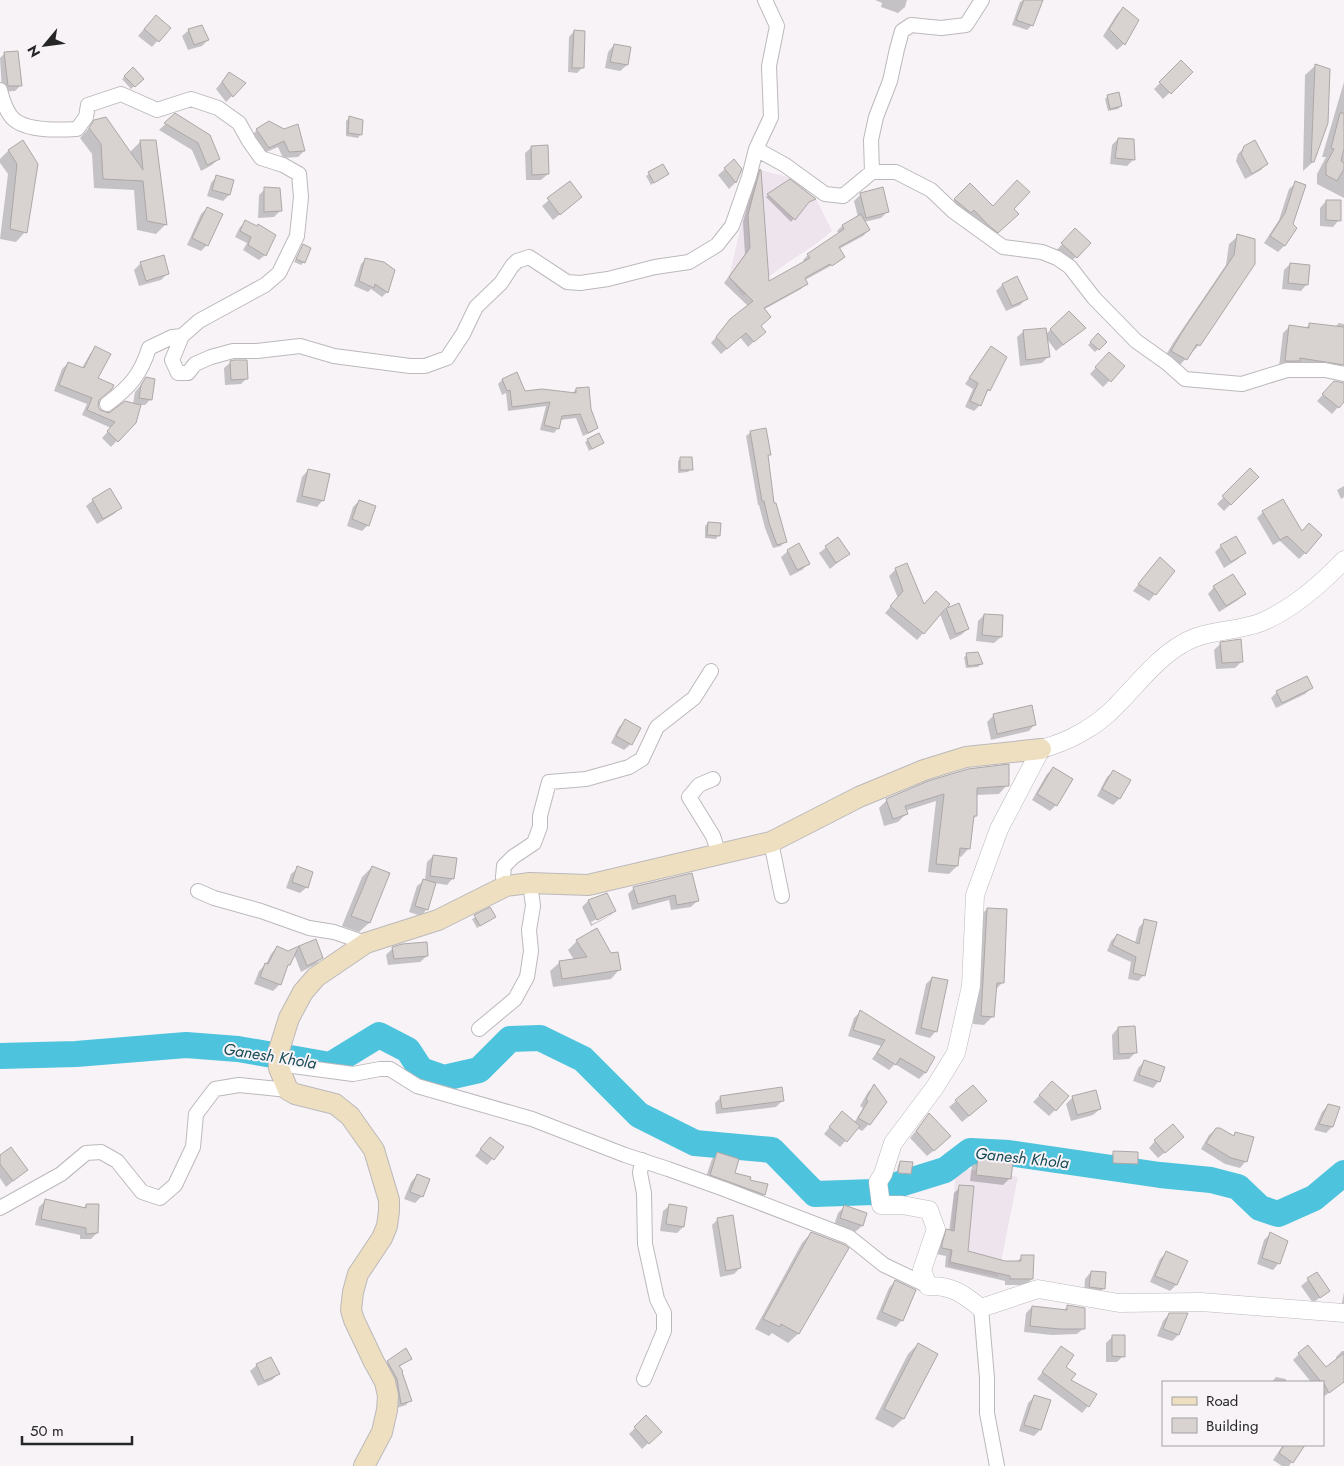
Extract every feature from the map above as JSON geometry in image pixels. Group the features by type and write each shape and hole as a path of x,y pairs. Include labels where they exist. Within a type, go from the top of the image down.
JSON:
{"main road":[{"path":"364,1466 382,1432 388,1396 385,1382 354,1320 351,1310 358,1274 382,1238 389,1211 389,1200 374,1150 350,1116 335,1104 295,1094 288,1090 279,1057 289,1018 304,992 316,977 366,943 438,920 506,886 530,883 588,885 771,842 859,797 924,770 966,757 1041,749"}],"street":[{"path":"0,90 10,117 27,127 61,130 77,129 86,117 88,105 121,94 157,110 192,99 218,108 239,123 248,141 261,158 283,165 299,174 301,197 297,236 279,272 265,285 199,321 182,336 172,360 178,373 188,373 195,364 233,351 257,351 300,346 334,356 410,366 425,366 446,358 463,334 476,307 501,283 512,266 518,261 529,257 567,282 580,284 655,267 689,262 717,245 732,226 750,177 756,149 771,117 770,66 777,26 764,0"},
{"path":"872,172 872,132 890,82 902,31 911,24 941,28 966,25 982,0"},
{"path":"756,149 784,165 825,194 843,196 872,172 896,172 931,190 953,211 1003,247 1042,252 1057,258 1070,267 1094,298 1136,341 1185,379 1242,384 1287,370 1325,370 1344,374"},
{"path":"107,404 132,383 144,365 149,348 172,337 182,336"},
{"path":"928,1286 922,1270 936,1229 929,1210 902,1205 881,1205 878,1182 883,1174 893,1144 935,1087 956,1053 971,986 975,895 999,829 1041,749 1079,734 1114,708 1165,655 1182,644 1196,636 1262,622 1283,610 1324,581 1344,560"},
{"path":"506,886 503,877 504,866 513,857 534,843 540,827 540,816 549,782 594,778 629,767 642,759 657,727 694,698 711,670"},
{"path":"713,778 699,785 690,797 713,836 718,854"},
{"path":"771,842 782,896"},
{"path":"479,1029 515,999 527,977 531,951 529,930 533,906 530,883"},
{"path":"198,891 214,898 261,911 309,928 334,932 366,943"},
{"path":"279,1057 352,1074 380,1069 390,1070 417,1086 532,1119 849,1237 884,1265 928,1286 942,1286 963,1294 981,1308 987,1378 987,1413 997,1466"},
{"path":"0,1208 61,1174 86,1153 101,1152 117,1161 142,1192 160,1198 175,1185 193,1147 196,1114 215,1089 239,1085 288,1090"},
{"path":"642,1160 640,1173 644,1193 644,1244 657,1299 664,1312 664,1332 644,1379"},
{"path":"981,1308 1038,1289 1119,1303 1201,1302 1344,1313"}],"shaded area":[{"path":"760,170 792,178 816,199 832,231 743,296 729,277 749,192 755,173"},
{"path":"956,1167 1018,1177 998,1277 948,1266"}],"building":[{"path":"1024,0 1043,0 1033,26 1016,20"},
{"path":"1123,7 1139,20 1125,45 1109,29"},
{"path":"156,15 171,28 159,42 144,29"},
{"path":"202,25 209,40 194,45 188,29"},
{"path":"574,30 585,31 584,68 572,68"},
{"path":"614,44 631,47 628,65 610,62"},
{"path":"18,51 22,86 8,86 4,52"},
{"path":"1181,60 1193,72 1171,94 1159,82"},
{"path":"1315,64 1330,69 1328,123 1314,162 1311,162"},
{"path":"133,67 144,79 135,87 124,76"},
{"path":"229,72 246,83 233,97 222,82"},
{"path":"1119,92 1122,106 1110,109 1107,95"},
{"path":"175,113 210,135 220,159 207,165 198,143 164,123"},
{"path":"1340,113 1344,113 1344,149 1341,161 1344,163 1344,169 1337,181 1326,175 1326,164 1334,149 1331,148"},
{"path":"349,116 363,120 362,135 348,133"},
{"path":"106,117 143,170 140,140 156,140 167,225 147,221 143,181 103,179 101,144 89,128 94,120"},
{"path":"269,121 284,129 298,124 305,151 289,152 284,141 269,148 256,129"},
{"path":"1118,138 1134,139 1135,160 1115,158"},
{"path":"23,140 38,164 27,233 10,229 17,164 8,150"},
{"path":"1255,140 1268,164 1252,174 1241,154 1244,146"},
{"path":"548,145 549,174 532,175 531,146"},
{"path":"734,159 742,169 736,183 724,168"},
{"path":"663,164 669,174 654,183 648,172"},
{"path":"760,169 769,281 810,258 807,254 844,229 842,225 861,214 870,230 839,247 845,257 832,266 830,264 805,278 808,284 764,308 771,317 761,326 766,332 754,342 746,333 727,349 716,337 730,319 753,301 729,277 750,248 748,215"},
{"path":"216,175 234,180 230,195 212,190"},
{"path":"790,179 816,199 809,202 795,220 767,194"},
{"path":"1017,180 1030,192 1014,209 1019,214 998,233 974,210 971,213 954,199 970,183 993,206"},
{"path":"570,181 582,197 560,215 547,198"},
{"path":"1295,181 1306,185 1293,224 1297,228 1285,246 1270,236 1285,213"},
{"path":"264,187 280,188 282,211 264,212"},
{"path":"883,187 889,212 866,218 860,193"},
{"path":"1326,200 1341,200 1341,221 1326,220"},
{"path":"207,207 223,214 208,246 192,238"},
{"path":"245,220 257,226 258,224 276,235 266,256 248,245 251,237 240,231"},
{"path":"1075,228 1091,243 1077,258 1061,243"},
{"path":"1237,234 1255,239 1255,264 1200,346 1197,344 1187,360 1171,351 1234,255"},
{"path":"303,244 311,248 305,263 296,259"},
{"path":"164,255 169,274 146,281 140,262"},
{"path":"365,258 384,262 395,270 388,293 375,284 374,288 359,281"},
{"path":"1290,263 1310,265 1308,285 1288,283"},
{"path":"1017,276 1028,299 1012,306 1002,284"},
{"path":"1069,311 1086,328 1063,345 1050,329"},
{"path":"1309,323 1344,327 1344,365 1300,358 1300,361 1285,361 1289,325 1309,328"},
{"path":"1046,328 1050,357 1026,360 1023,330"},
{"path":"1098,333 1107,342 1099,350 1090,342"},
{"path":"95,346 111,354 98,378 114,385 99,400 98,406 100,410 109,413 125,401 141,405 136,423 118,442 107,431 115,422 87,410 92,398 59,385 68,362 84,368"},
{"path":"991,346 1007,357 990,391 988,389 981,406 970,401 978,383 969,378"},
{"path":"1109,352 1125,366 1111,382 1095,367"},
{"path":"247,360 248,379 231,380 230,361"},
{"path":"517,372 525,391 542,389 576,393 576,388 589,387 591,409 598,428 588,433 580,414 562,416 559,429 544,425 550,402 512,407 510,390 507,391 502,379"},
{"path":"146,377 155,379 152,400 139,398 141,385"},
{"path":"1334,381 1344,383 1344,402 1339,408 1322,394"},
{"path":"766,428 771,455 768,455 774,503 776,503 787,542 777,545 764,501 762,501 750,431"},
{"path":"599,433 604,443 592,449 587,439"},
{"path":"680,457 692,457 693,470 680,470"},
{"path":"1250,468 1259,477 1231,505 1222,496"},
{"path":"308,469 330,474 324,501 302,496"},
{"path":"110,488 122,508 103,519 92,499"},
{"path":"1283,499 1302,531 1309,523 1322,535 1306,554 1287,536 1280,540 1262,511"},
{"path":"359,500 376,506 369,526 352,519"},
{"path":"708,522 721,523 720,536 707,535"},
{"path":"1236,536 1246,553 1231,562 1220,545"},
{"path":"838,537 850,554 836,563 825,546"},
{"path":"799,543 810,564 797,570 787,550"},
{"path":"1160,557 1175,571 1156,595 1138,584"},
{"path":"907,563 924,604 936,591 950,604 947,608 959,603 969,629 956,634 946,608 924,634 890,606 903,591 895,568"},
{"path":"1233,574 1246,594 1226,606 1213,586"},
{"path":"984,614 1003,615 1002,637 982,635"},
{"path":"1241,639 1243,662 1222,663 1220,642"},
{"path":"978,652 983,664 968,666 966,653"},
{"path":"1307,676 1313,688 1282,703 1276,691"},
{"path":"1032,705 1036,725 997,734 993,714"},
{"path":"625,719 641,728 632,745 616,736"},
{"path":"1009,764 1009,786 977,788 977,816 974,816 970,849 960,848 958,866 936,864 944,794 905,806 908,814 893,819 886,799 928,781 968,769"},
{"path":"1053,767 1073,779 1057,806 1037,794"},
{"path":"1113,770 1131,780 1120,799 1102,789"},
{"path":"433,855 457,858 454,879 430,876"},
{"path":"297,866 313,872 308,888 292,882"},
{"path":"372,866 390,873 370,923 351,916"},
{"path":"692,873 699,901 677,905 675,895 638,904 633,887"},
{"path":"423,879 436,883 428,910 415,906"},
{"path":"607,893 616,911 597,920 588,900"},
{"path":"490,907 496,917 480,926 474,915"},
{"path":"987,908 1007,909 1004,983 997,983 994,1017 981,1016"},
{"path":"1144,919 1157,922 1145,976 1133,973 1136,957 1112,945 1117,934 1139,944"},
{"path":"597,928 611,953 618,952 621,970 562,979 559,961 587,957 576,940"},
{"path":"316,939 323,958 307,966 299,946"},
{"path":"427,942 428,956 394,959 392,947 402,944"},
{"path":"277,946 288,951 299,946 290,965 288,965 281,985 260,977 265,963 268,964"},
{"path":"932,977 948,980 937,1032 921,1028"},
{"path":"860,1010 935,1057 926,1073 900,1058 896,1065 877,1053 885,1040 853,1030"},
{"path":"1135,1026 1137,1053 1119,1054 1118,1027"},
{"path":"1144,1060 1165,1067 1160,1082 1139,1075"},
{"path":"1052,1081 1069,1096 1056,1111 1039,1095"},
{"path":"874,1084 887,1102 870,1125 858,1118 868,1101 866,1099"},
{"path":"973,1085 987,1101 969,1116 955,1100"},
{"path":"782,1087 784,1101 722,1109 720,1096"},
{"path":"1096,1090 1101,1109 1077,1115 1072,1096"},
{"path":"1328,1104 1340,1107 1333,1127 1319,1124"},
{"path":"842,1111 860,1126 847,1142 829,1127"},
{"path":"929,1113 951,1136 934,1151 916,1131"},
{"path":"1173,1124 1184,1137 1165,1153 1154,1140"},
{"path":"1216,1128 1220,1128 1234,1136 1235,1132 1254,1137 1247,1162 1231,1158 1206,1143"},
{"path":"490,1137 504,1147 494,1160 480,1149"},
{"path":"11,1147 28,1170 13,1181 0,1164 0,1155"},
{"path":"1113,1151 1138,1152 1138,1164 1113,1163"},
{"path":"717,1152 739,1159 735,1173 751,1177 750,1180 768,1184 765,1195 710,1175"},
{"path":"978,1157 1013,1161 1011,1179 976,1175"},
{"path":"900,1161 913,1162 911,1174 898,1173"},
{"path":"417,1174 430,1179 423,1197 410,1192"},
{"path":"959,1185 974,1186 968,1251 1005,1261 1021,1261 1021,1255 1034,1255 1033,1279 1010,1279 1010,1276 950,1262 952,1250 942,1248 942,1244 946,1229 954,1231"},
{"path":"45,1199 86,1208 86,1204 99,1204 98,1233 86,1234 86,1228 41,1219"},
{"path":"669,1204 687,1207 684,1227 666,1224"},
{"path":"844,1205 867,1213 863,1226 840,1218"},
{"path":"733,1215 741,1268 726,1271 717,1218"},
{"path":"811,1232 849,1248 799,1334 781,1324 780,1327 763,1319"},
{"path":"1270,1232 1288,1241 1280,1264 1262,1258"},
{"path":"1166,1251 1188,1261 1177,1285 1155,1276"},
{"path":"1091,1271 1106,1272 1105,1289 1089,1287"},
{"path":"1317,1272 1330,1291 1320,1298 1307,1278"},
{"path":"895,1280 916,1290 903,1321 882,1312"},
{"path":"1067,1305 1085,1308 1085,1329 1030,1326 1032,1306 1067,1310"},
{"path":"1169,1313 1188,1313 1179,1335 1163,1329"},
{"path":"1112,1335 1125,1335 1125,1357 1112,1356"},
{"path":"918,1343 938,1354 904,1419 884,1409"},
{"path":"1308,1345 1326,1367 1344,1353 1344,1382 1329,1393 1324,1381 1320,1381 1298,1353"},
{"path":"1061,1346 1074,1355 1066,1367 1076,1374 1071,1380 1097,1394 1089,1407 1042,1372"},
{"path":"406,1348 412,1359 399,1366 403,1371 412,1401 401,1404 397,1379 387,1361"},
{"path":"271,1357 280,1374 264,1381 256,1364"},
{"path":"1034,1395 1051,1400 1041,1430 1024,1425"},
{"path":"646,1415 662,1432 649,1444 634,1427"},
{"path":"1283,1446 1304,1446 1293,1463 1279,1453"}],"waterway":[{"name":"Ganesh Khola","path":"0,1056 76,1054 186,1045 238,1049 330,1065 379,1035 408,1050 421,1070 444,1078 479,1070 510,1039 540,1038 583,1059 639,1115 695,1143 772,1150 815,1194 874,1192 945,1170 970,1151 1009,1153 1160,1175 1211,1180 1238,1187 1260,1208 1278,1214 1314,1198 1344,1173"}]}
